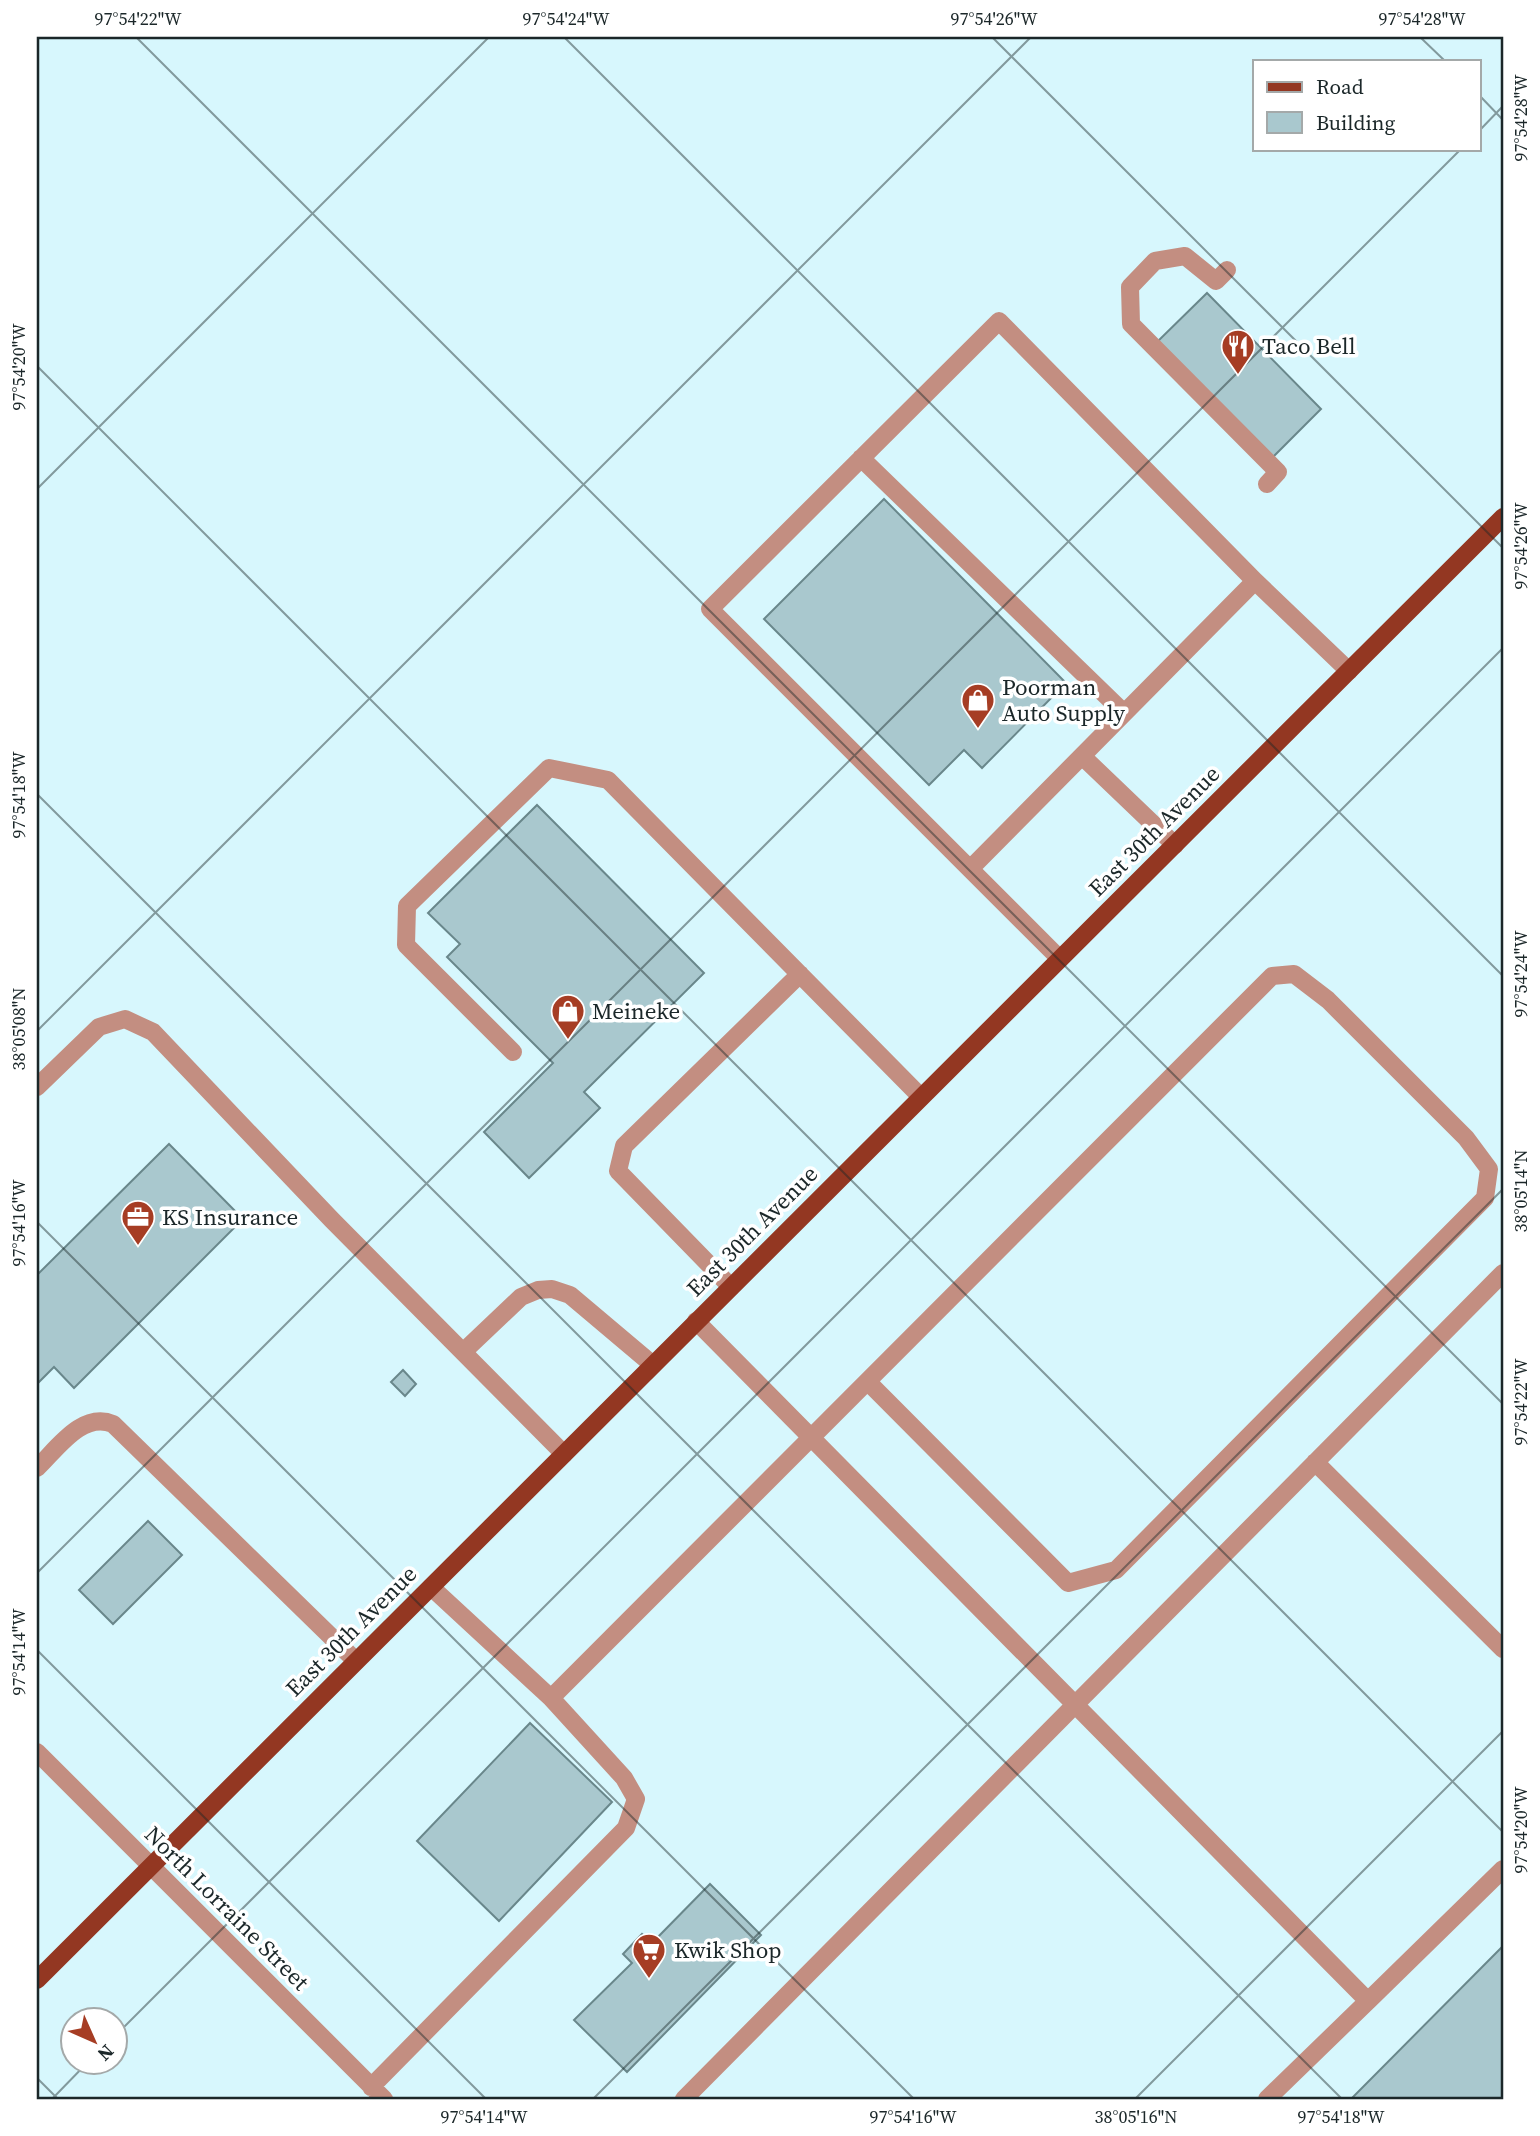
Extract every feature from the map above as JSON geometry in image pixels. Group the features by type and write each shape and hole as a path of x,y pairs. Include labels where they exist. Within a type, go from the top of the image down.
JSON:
{"main road":[{"name":"East 30th Avenue","path":"37,1980 1503,517"}],"street":[{"path":"1227,270 1216,281 1185,256 1155,261 1130,287 1131,324 1278,472 1267,484"},
{"path":"1060,959 710,609 861,458 999,321 1255,581 1349,671"},
{"path":"861,458 1124,713"},
{"path":"970,869 1255,581"},
{"path":"1082,756 1175,845"},
{"path":"513,1052 406,945 407,906 549,768 608,780 921,1097"},
{"path":"730,1287 618,1171 624,1146 800,974"},
{"path":"551,1698 869,1383 1272,976 1294,974 1328,1000 1466,1138 1489,1169 1485,1198 1116,1570 1068,1583 869,1383"},
{"path":"37,1087 99,1027 125,1019 153,1032 332,1220 564,1454"},
{"path":"684,2099 1503,1273"},
{"path":"463,1352 521,1297 538,1290 552,1289 570,1295 653,1365"},
{"path":"696,1321 1368,2001"},
{"path":"37,1468 81,1425 104,1420 113,1424 356,1661"},
{"path":"1315,1462 1503,1649"},
{"path":"378,2093 626,1828 636,1799 624,1778 551,1698 431,1587"},
{"name":"North Lorraine Street","path":"37,1752 378,2093"},
{"path":"1267,2099 1503,1869"}],"building":[{"name":"Taco Bell","path":"1207,293 1321,409 1270,460 1156,343"},
{"path":"884,499 1066,683 982,768 964,750 929,785 764,619"},
{"path":"537,805 704,973 584,1092 600,1108 529,1178 484,1132 553,1063 447,957 460,944 428,913"},
{"path":"169,1144 243,1219 74,1388 54,1367 37,1384 37,1275"},
{"path":"403,1370 416,1384 405,1396 391,1382"},
{"path":"148,1521 182,1555 113,1624 79,1590"},
{"path":"530,1723 612,1802 499,1921 417,1841"},
{"path":"710,1884 761,1935 627,2072 574,2020 632,1963 623,1954 642,1934 652,1943"},
{"path":"1503,1946 1503,2099 1351,2099"}],"place":[{"name":"Taco Bell","path":"1238,376"},
{"name":"Poorman Auto Supply","path":"978,730"},
{"name":"Meineke","path":"568,1041"},
{"name":"KS Insurance","path":"138,1247"},
{"name":"Kwik Shop","path":"649,1980"}]}
